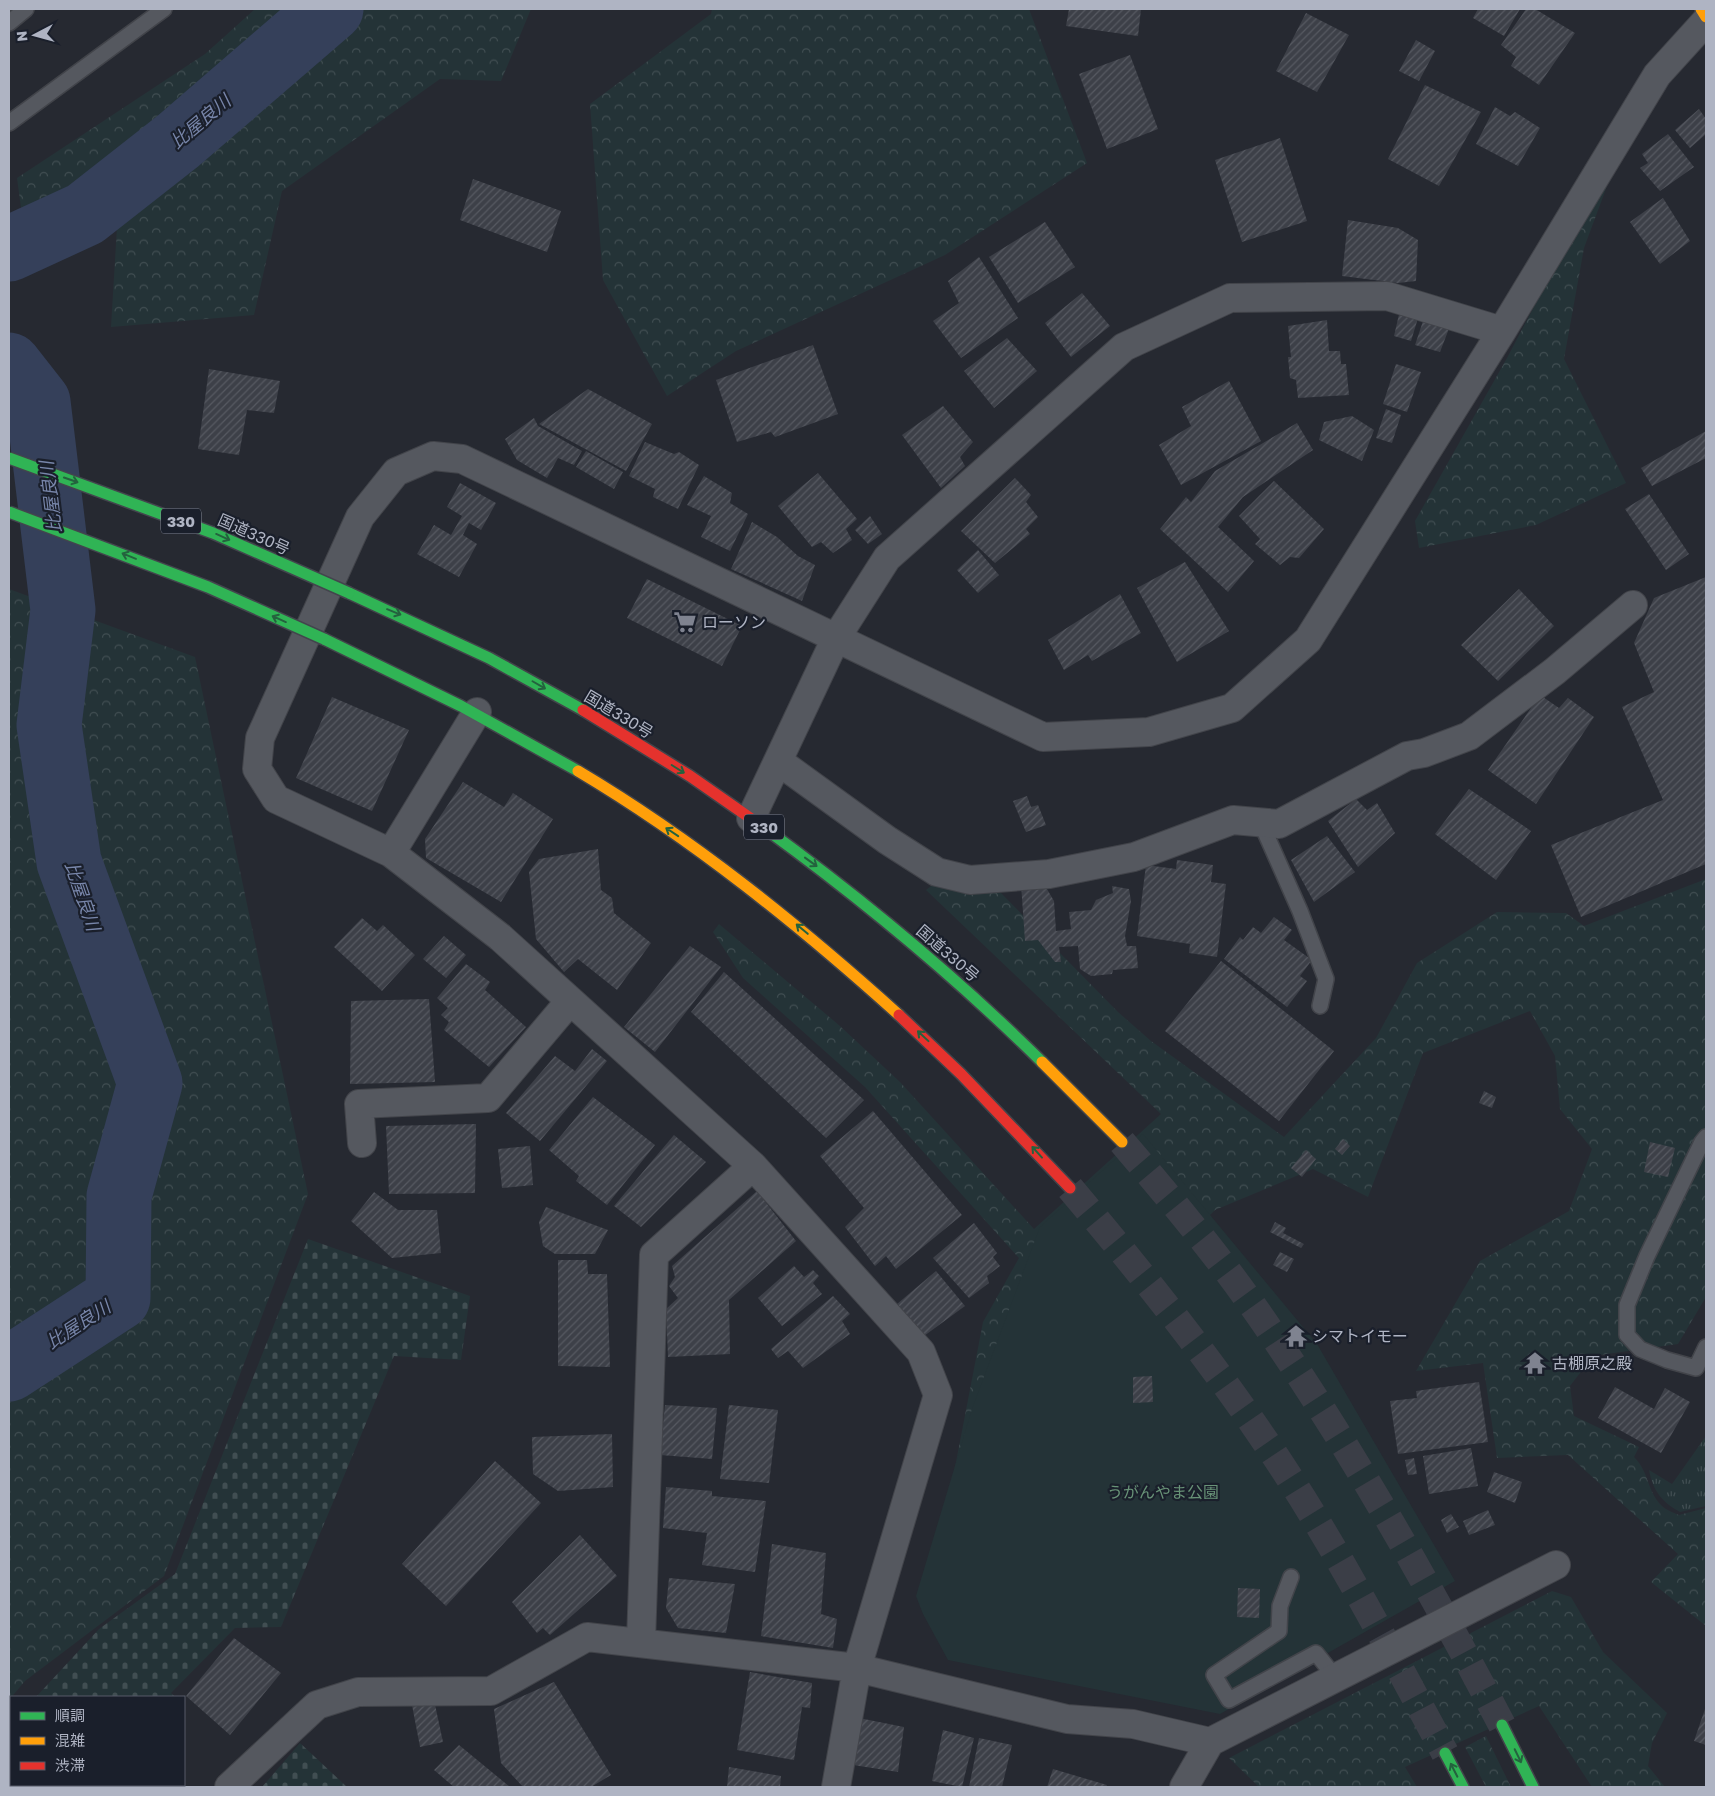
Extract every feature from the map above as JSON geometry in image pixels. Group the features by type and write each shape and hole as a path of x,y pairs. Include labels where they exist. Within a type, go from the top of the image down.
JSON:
{"main road":[{"path":"1701,9 1706,17"},
{"name":"国道330号","path":"9,458 212,533 416,621 509,668 598,719 751,818 878,914 958,983 1035,1054 1122,1142"},
{"path":"9,512 208,587 324,639 477,712 594,780 688,842 780,910 861,978 1010,1122 1070,1188"},
{"path":"1502,1725 1533,1787"},
{"path":"1445,1753 1463,1787"}],"street":[{"path":"836,1787 857,1668 938,1394 921,1352 753,1166 500,937 391,853 276,799 257,769 260,738 360,517 396,472 433,456 462,459 1042,737 1149,732 1232,708 1308,640 1502,331 1657,75 1706,21"},
{"path":"751,818 836,638 887,558 1124,346 1230,298 1387,296 1502,331"},
{"path":"778,761 887,840 937,872 970,880 1049,874 1134,857 1233,820 1280,824 1407,756 1424,753 1469,736 1555,671 1633,605"},
{"path":"391,853 477,712"},
{"path":"362,1143 359,1104 488,1098 570,1001"},
{"path":"641,1642 654,1255 753,1166"},
{"path":"1184,1787 1210,1742 1556,1565"},
{"path":"229,1787 317,1705 358,1692 491,1691 587,1637 857,1668 1067,1719 1133,1724 1210,1742"}],"lane":[{"path":"9,23 26,9"},
{"path":"9,123 164,9"},
{"path":"1261,823 1300,911 1326,979 1320,1006"},
{"path":"1706,1137 1647,1256 1627,1305 1627,1335 1640,1349 1667,1360 1696,1368 1706,1348"},
{"path":"1291,1577 1280,1606 1279,1630 1214,1675 1230,1700 1316,1653 1335,1677"}],"green space":[{"path":"255,9 531,9 501,81 440,79 282,191 254,315 111,327 117,227 27,252 17,178 205,54"},
{"path":"712,9 1029,9 1087,163 945,255 736,351 667,396 603,280 590,104 711,14"},
{"path":"1599,183 1607,186 1584,248 1564,359 1626,483 1536,525 1419,548 1415,521 1507,358"},
{"path":"9,589 195,657 308,1194 164,1576 25,1681 12,1696 10,1696 9,1700"},
{"path":"1706,879 1706,1297 1678,1344 1593,1356 1570,1386 1574,1416 1639,1447 1634,1457 1643,1469 1653,1494 1662,1506 1679,1515 1706,1508 1706,1626 1651,1582 1678,1554 1568,1455 1497,1458 1483,1363 1416,1371 1480,1261 1569,1211 1592,1149 1560,1109 1555,1056 1530,1011 1423,1053 1368,1197 1313,1169 1215,1210 1115,1312 945,1519 983,1322 1019,1258 865,1087 743,978 713,932 719,924 840,1026 900,1082 1034,1229 1161,1114 926,890 935,883 1001,893 1118,1012 1151,1041 1284,1137 1376,1038 1417,963 1497,912 1566,913 1584,926"},
{"name":"うがんやま公園","path":"1143,1134 1317,1344 1455,1581 1220,1714 948,1660 923,1614 916,1596 972,1409 1040,1227"},
{"path":"308,1239 470,1296 461,1360 394,1356 281,1627 235,1628 171,1693 174,1696 37,1696 99,1629 175,1574"},
{"path":"1706,1436 1706,1506 1680,1512 1659,1495 1649,1470 1672,1484"},
{"path":"1552,1591 1571,1597 1603,1652 1667,1713 1652,1743 1648,1766 1665,1787 1592,1787 1539,1706 1405,1767 1417,1787 1259,1787 1229,1758"},
{"path":"9,1727 10,1786 150,1787 9,1787"},
{"path":"1486,1736 1511,1787 1486,1787 1465,1747"},
{"path":"300,1743 347,1787 262,1787"}],"building":[{"path":"1069,9 1141,9 1138,36 1066,26"},
{"path":"1478,9 1520,9 1504,36 1473,18"},
{"path":"1526,9 1535,9 1575,33 1539,85 1511,66 1516,57 1501,45"},
{"path":"1306,13 1349,35 1317,92 1276,71"},
{"path":"1416,40 1435,51 1419,81 1399,71"},
{"path":"1130,55 1158,129 1107,149 1079,74"},
{"path":"1425,85 1481,112 1439,186 1388,159"},
{"path":"1495,107 1510,116 1515,112 1540,128 1518,166 1476,144"},
{"path":"1699,109 1706,119 1706,134 1690,148 1675,130"},
{"path":"1668,134 1694,167 1660,191 1640,168 1648,163 1642,154"},
{"path":"1280,138 1307,221 1242,242 1215,160"},
{"path":"473,179 561,211 547,252 460,220"},
{"path":"1663,198 1690,241 1660,264 1630,222"},
{"path":"1348,220 1398,228 1418,240 1416,281 1398,283 1342,276"},
{"path":"1045,222 1075,267 1018,303 989,257"},
{"path":"979,257 1018,318 961,358 933,321 959,303 948,281"},
{"path":"1082,293 1110,326 1071,357 1045,323"},
{"path":"1400,310 1419,315 1411,341 1394,336"},
{"path":"1424,318 1450,326 1440,352 1415,345"},
{"path":"1327,320 1329,351 1340,351 1341,364 1346,364 1349,395 1298,398 1296,380 1290,378 1288,357 1291,357 1288,326"},
{"path":"1007,338 1037,371 994,408 964,371"},
{"path":"813,345 838,414 775,437 771,432 737,442 716,380"},
{"path":"1396,364 1421,372 1407,412 1383,404"},
{"path":"209,369 280,381 274,413 247,410 239,455 198,449"},
{"path":"1229,381 1261,441 1181,485 1159,445 1191,426 1182,407"},
{"path":"588,389 652,424 626,471 539,424"},
{"path":"943,406 973,442 960,457 965,466 941,488 902,435"},
{"path":"1386,409 1401,415 1392,443 1376,438"},
{"path":"1352,416 1374,430 1362,461 1319,440 1324,422"},
{"path":"534,418 538,426 582,451 574,465 558,458 547,478 517,460 505,439"},
{"path":"1297,423 1313,450 1243,497 1218,527 1254,561 1228,592 1160,529 1186,497 1191,502 1215,471"},
{"path":"1706,431 1706,458 1652,486 1641,468"},
{"path":"645,442 674,454 679,452 699,465 678,509 653,497 655,489 629,476"},
{"path":"586,451 623,472 614,489 576,467"},
{"path":"818,473 857,519 846,529 852,540 833,553 821,542 812,547 778,506"},
{"path":"704,476 732,493 730,503 748,514 730,551 701,537 711,516 687,505"},
{"path":"1015,478 1031,495 1026,502 1038,517 1026,529 1030,534 995,563 961,531"},
{"path":"1274,481 1324,529 1299,558 1290,557 1280,565 1255,544 1260,539 1239,516"},
{"path":"460,483 496,503 481,530 469,523 463,535 477,544 459,577 417,554 434,525 451,535 462,516 447,507"},
{"path":"1649,494 1689,554 1666,570 1625,509"},
{"path":"870,516 882,534 868,544 855,530"},
{"path":"752,522 777,537 798,556 815,565 802,601 731,569"},
{"path":"978,550 999,575 978,593 957,570"},
{"path":"1185,562 1229,631 1177,662 1137,588"},
{"path":"1706,577 1706,864 1581,917 1551,845 1663,800 1622,707 1654,692 1634,643 1654,598"},
{"name":"ローソン","path":"647,579 742,626 722,666 627,618"},
{"path":"1519,589 1554,626 1498,681 1461,645"},
{"path":"1120,594 1141,633 1092,661 1088,655 1064,670 1048,640"},
{"path":"1540,695 1559,708 1568,698 1594,717 1536,804 1488,770"},
{"path":"332,697 409,730 372,811 296,778"},
{"path":"463,782 504,807 513,793 553,819 501,902 426,858 425,839"},
{"path":"1469,789 1531,831 1496,880 1435,834"},
{"path":"1027,796 1031,807 1038,805 1046,825 1026,832 1013,801"},
{"path":"1356,799 1367,810 1377,803 1395,833 1358,867 1328,821"},
{"path":"1327,836 1355,872 1314,902 1291,860"},
{"path":"598,849 601,890 612,898 614,913 651,943 617,990 578,959 564,972 536,939 529,872 539,859"},
{"path":"1177,860 1213,865 1211,882 1226,884 1217,957 1189,953 1190,944 1137,936 1146,865 1176,869"},
{"path":"1021,884 1044,884 1054,901 1056,931 1071,929 1069,912 1091,910 1096,900 1113,893 1112,886 1129,889 1131,901 1125,936 1127,946 1136,946 1138,968 1113,970 1112,974 1091,976 1080,969 1078,946 1059,947 1061,962 1055,962 1038,940 1025,941"},
{"path":"1274,917 1292,930 1284,940 1312,960 1300,976 1307,981 1287,1007 1224,959 1240,937 1243,940 1253,927 1261,933"},
{"path":"362,918 377,931 383,925 415,955 382,991 334,947"},
{"path":"444,936 466,955 446,978 423,959"},
{"path":"690,946 721,967 655,1052 624,1027"},
{"path":"1221,961 1334,1051 1279,1121 1165,1031"},
{"path":"466,964 490,982 485,990 526,1027 489,1067 444,1030 449,1022 441,1015 448,1008 437,998"},
{"path":"724,972 864,1100 826,1138 691,1012"},
{"path":"429,999 435,1082 350,1084 351,1001"},
{"path":"592,1049 607,1061 540,1141 506,1113 555,1056 575,1071"},
{"path":"1484,1091 1496,1097 1492,1108 1479,1103"},
{"path":"593,1097 655,1145 607,1205 576,1181 579,1176 549,1150"},
{"path":"873,1111 962,1215 896,1269 886,1256 875,1266 845,1227 864,1208 820,1156"},
{"path":"476,1124 475,1193 389,1194 386,1126"},
{"path":"674,1135 706,1162 641,1227 614,1206"},
{"path":"1343,1139 1350,1146 1342,1155 1335,1149"},
{"path":"1650,1142 1675,1148 1668,1177 1644,1172"},
{"path":"530,1146 533,1185 502,1188 498,1149"},
{"path":"1306,1150 1316,1159 1302,1177 1291,1168"},
{"path":"757,1191 796,1241 729,1300 730,1354 668,1357 666,1309 678,1298 669,1286 675,1277 672,1266"},
{"path":"374,1192 398,1210 437,1210 441,1253 392,1258 351,1221"},
{"path":"546,1207 608,1230 595,1254 555,1254 543,1246 539,1222"},
{"path":"1275,1222 1286,1228 1283,1233 1304,1244 1301,1248 1270,1232"},
{"path":"974,1223 997,1253 993,1257 1000,1266 987,1276 989,1283 969,1298 933,1258"},
{"path":"1280,1252 1294,1259 1287,1272 1273,1265"},
{"path":"558,1260 587,1260 588,1274 607,1274 610,1367 558,1366"},
{"path":"794,1266 804,1277 813,1270 819,1276 813,1283 822,1294 782,1326 758,1298"},
{"path":"936,1271 965,1306 924,1336 897,1304"},
{"path":"833,1296 850,1314 842,1321 850,1334 803,1368 788,1351 778,1358 771,1349"},
{"path":"1152,1376 1153,1402 1133,1403 1133,1377"},
{"path":"1479,1382 1488,1442 1398,1454 1390,1401 1417,1398 1416,1391"},
{"path":"1615,1387 1654,1409 1665,1388 1690,1402 1661,1453 1598,1418"},
{"path":"665,1405 717,1408 712,1459 660,1455"},
{"path":"729,1405 778,1410 769,1483 720,1479"},
{"path":"612,1434 613,1487 558,1491 533,1474 532,1437"},
{"path":"1471,1448 1478,1486 1429,1494 1423,1456"},
{"path":"1414,1458 1417,1474 1408,1475 1405,1460"},
{"path":"495,1461 541,1503 446,1606 402,1564"},
{"path":"1494,1472 1522,1482 1515,1503 1487,1492"},
{"path":"666,1487 712,1491 712,1496 766,1501 755,1572 702,1565 707,1533 663,1528"},
{"path":"1488,1510 1495,1525 1469,1535 1463,1521"},
{"path":"1451,1514 1459,1527 1447,1533 1441,1520"},
{"path":"580,1535 617,1576 550,1635 543,1628 537,1633 512,1602"},
{"path":"772,1544 826,1553 821,1614 837,1619 833,1648 761,1636"},
{"path":"669,1578 735,1584 726,1633 678,1628 666,1608"},
{"path":"1238,1588 1260,1589 1259,1618 1237,1617"},
{"path":"234,1638 281,1673 230,1735 186,1696"},
{"path":"750,1672 812,1683 810,1708 802,1707 794,1760 737,1750"},
{"path":"554,1682 611,1775 591,1787 523,1787 501,1763 494,1709"},
{"path":"411,1700 434,1700 443,1742 420,1747"},
{"path":"1706,1706 1706,1745 1694,1741"},
{"path":"859,1718 904,1727 898,1772 853,1765"},
{"path":"943,1730 974,1738 962,1787 932,1781"},
{"path":"979,1738 1012,1745 1002,1787 969,1787"},
{"path":"459,1745 510,1787 454,1787 434,1770"},
{"path":"729,1767 781,1776 780,1787 727,1787"},
{"path":"1053,1769 1107,1785 1106,1787 1047,1787"}],"waterway":[{"name":"比屋良川","path":"9,249 85,214 178,141 331,9"},
{"name":"比屋良川","path":"9,365 38,402 63,610 49,725 69,862 150,1083 119,1196 118,1298 9,1369"}],"tunnel":[{"path":"1122,1142 1221,1262 1306,1385 1394,1528 1502,1725"},
{"path":"1070,1188 1184,1329 1264,1439 1310,1511 1350,1579 1445,1753"}],"traffic: fast":[{"path":"9,458 213,533 349,593"},
{"path":"9,512 208,587 324,639"},
{"path":"349,593 489,658 583,710"},
{"path":"324,639 461,706 578,771"},
{"path":"763,827 907,939 976,999 1042,1062"},
{"path":"1502,1725 1533,1787"},
{"path":"1445,1753 1463,1787"}],"traffic: slow":[{"path":"1701,9 1706,17"},
{"path":"578,771 663,826 744,885 784,916 899,1015"},
{"path":"1042,1062 1122,1142"}],"traffic: jam":[{"path":"583,710 690,776 763,827"},
{"path":"899,1015 961,1074 1070,1188"}],"place":[{"name":"ローソン","path":"685,622"},
{"name":"シマトイモー","path":"1296,1336"},
{"name":"古棚原之殿","path":"1535,1363"}]}
